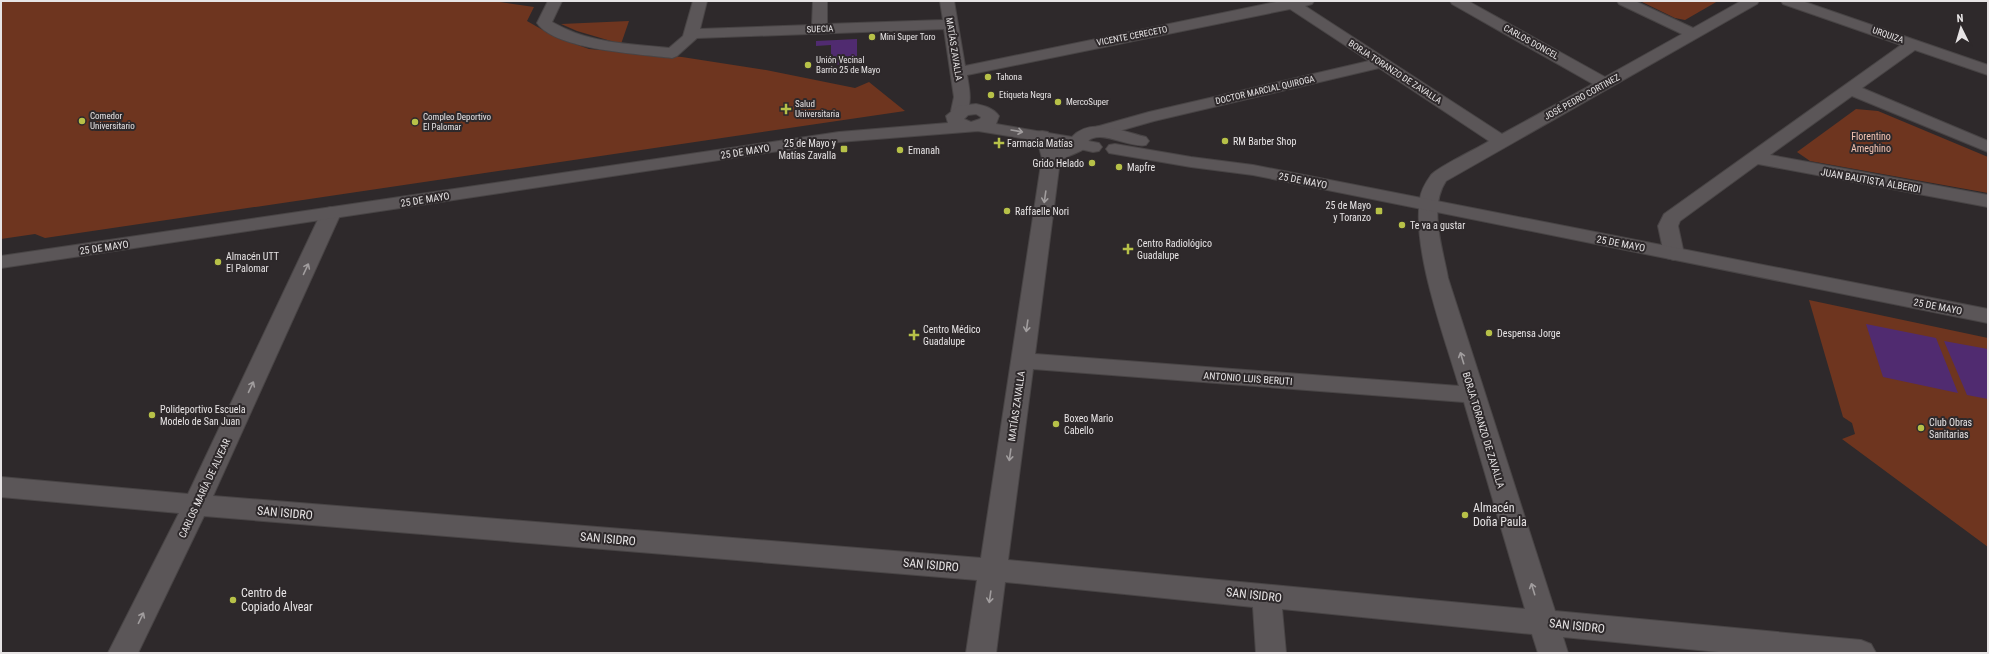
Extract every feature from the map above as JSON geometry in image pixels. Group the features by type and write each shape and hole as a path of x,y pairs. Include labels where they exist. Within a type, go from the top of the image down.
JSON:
{"street":[{"path":"555,1 544,24 563,34 595,45 672,53 685,43 691,34 700,1"},
{"path":"819,29 820,1"},
{"name":"MATÍAS ZAVALLA","path":"946,1 958,72 959,107"},
{"name":"CARLOS DONCEL","path":"1457,1 1605,84"},
{"path":"1624,1 1693,34"},
{"name":"JOSÉ PEDRO CORTINEZ","path":"1428,205 1430,189 1439,177 1752,1"},
{"name":"URQUIZA","path":"1788,1 1988,70"},
{"name":"BORJA TORANZO DE ZAVALLA","path":"1296,2 1382,63 1502,142"},
{"name":"VICENTE CERECETO","path":"958,72 1296,2"},
{"name":"SUECIA","path":"691,34 950,24"},
{"path":"1674,254 1668,226 1670,218 1913,44"},
{"name":"DOCTOR MARCIAL QUIROGA","path":"1089,138 1149,117 1382,63"},
{"path":"1850,89 1988,147"},
{"path":"959,107 977,118 955,121 954,118 959,107"},
{"name":"25 DE MAYO","path":"848,136 959,107"},
{"name":"25 DE MAYO","path":"1,262 848,136 999,115 1089,138"},
{"name":"DOCTOR MARCIAL QUIROGA","path":"1119,141 1134,125 1149,117"},
{"name":"25 DE MAYO","path":"977,118 1042,136 1119,141 1190,162 1253,170 1988,316"},
{"name":"MATÍAS ZAVALLA","path":"981,653 994,570 1050,158 1048,147 1042,136"},
{"path":"1050,158 1089,138"},
{"name":"JUAN BAUTISTA ALBERDI","path":"1754,158 1988,202"},
{"name":"BORJA TORANZO DE ZAVALLA","path":"1428,205 1438,278 1553,653"},
{"name":"CARLOS MARÍA DE ALVEAR","path":"123,653 196,505 331,213"},
{"name":"ANTONIO LUIS BERUTI","path":"1022,361 1474,395"},
{"name":"SAN ISIDRO","path":"1,487 196,505 994,570 1861,653"},
{"path":"1267,596 1271,653"}],"green space":[{"name":"Compleo Deportivo El Palomar","path":"1,1 493,1 534,7 527,21 555,37 589,49 682,57 766,70 855,88 869,82 905,111 45,238 35,234 1,239"},
{"path":"1640,1 1718,1 1685,20 1675,18"},
{"path":"629,21 621,44 577,31 561,24"},
{"name":"Florentino Ameghino","path":"1856,109 1878,111 1988,157 1988,193 1810,161 1797,152"},
{"name":"Club Obras Sanitarias","path":"1809,300 1988,338 1988,547 1842,439 1855,434 1852,423 1843,417"}],"shaded area":[{"path":"857,39 857,63 831,65 831,45 816,46 816,41"},
{"path":"1866,324 1936,338 1958,393 1883,377"},
{"path":"1944,341 1988,349 1988,399 1967,395"}],"place":[{"name":"Mini Super Toro","path":"872,37"},
{"name":"Unión Vecinal Barrio 25 de Mayo","path":"808,65"},
{"name":"Tahona","path":"988,77"},
{"name":"Etiqueta Negra","path":"991,95"},
{"name":"MercoSuper","path":"1058,102"},
{"name":"Salud Universitaria","path":"786,109"},
{"name":"Comedor Universitario","path":"82,121"},
{"name":"Compleo Deportivo El Palomar","path":"415,122"},
{"name":"RM Barber Shop","path":"1225,141"},
{"name":"Farmacia Matías","path":"999,143"},
{"name":"25 de Mayo y Matías Zavalla","path":"844,149"},
{"name":"Emanah","path":"900,150"},
{"name":"Grido Helado","path":"1092,163"},
{"name":"Mapfre","path":"1119,167"},
{"name":"Raffaelle Nori","path":"1007,211"},
{"name":"25 de Mayo y Toranzo","path":"1379,211"},
{"name":"Te va a gustar","path":"1402,225"},
{"name":"Centro Radiológico Guadalupe","path":"1128,249"},
{"name":"Almacén UTT El Palomar","path":"218,262"},
{"name":"Despensa Jorge","path":"1489,333"},
{"name":"Centro Médico Guadalupe","path":"914,335"},
{"name":"Polideportivo Escuela Modelo de San Juan","path":"152,415"},
{"name":"Boxeo Mario Cabello","path":"1056,424"},
{"name":"Club Obras Sanitarias","path":"1921,428"},
{"name":"Almacén Doña Paula","path":"1465,515"},
{"name":"Centro de Copiado Alvear","path":"233,600"}]}
